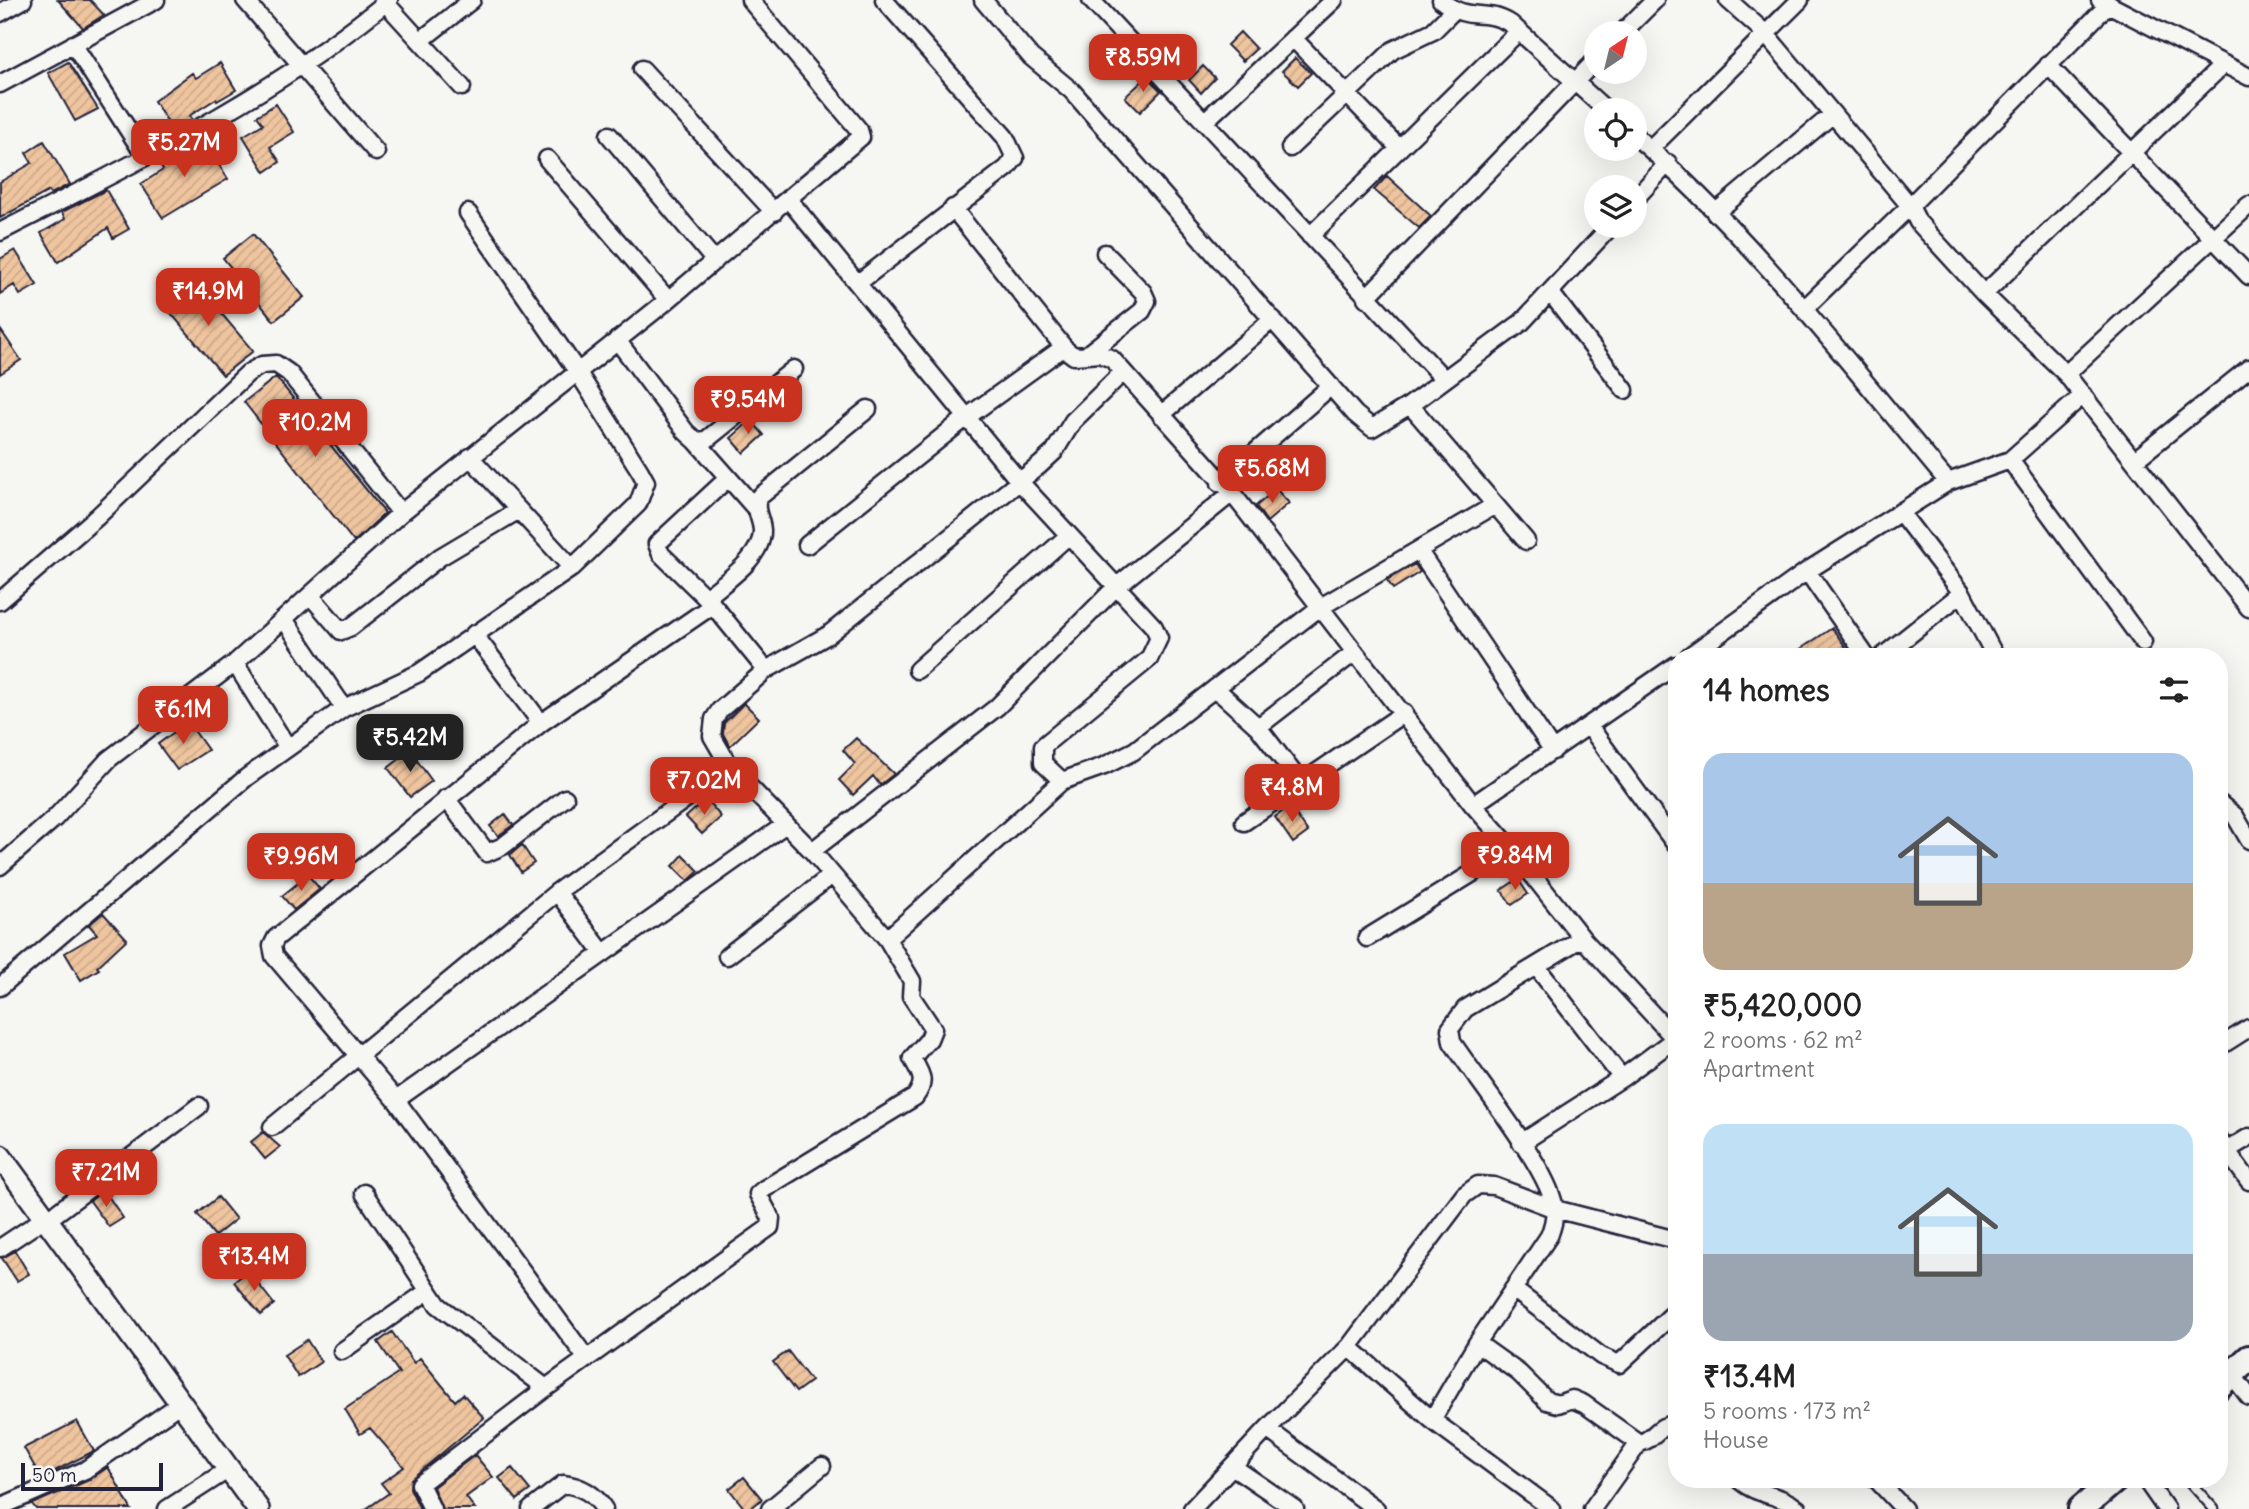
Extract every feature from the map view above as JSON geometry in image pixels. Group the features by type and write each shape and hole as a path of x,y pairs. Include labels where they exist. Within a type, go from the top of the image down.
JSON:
{"main road":[{"path":"0,1156 258,1509"},
{"path":"2081,1509 2106,1488"}],"street":[{"path":"0,13 23,0"},
{"path":"0,84 156,0"},
{"path":"244,0 376,152"},
{"path":"420,41 472,0"},
{"path":"0,866 55,818 109,759 235,663 401,513 668,300 861,137 859,130 750,0"},
{"path":"858,283 1007,168 1015,158 1005,137 884,0"},
{"path":"983,0 1031,57 1072,90 1331,386 1372,428 1410,405 1521,322 1600,238"},
{"path":"1091,0 1443,378"},
{"path":"1204,122 1334,0"},
{"path":"1634,21 1655,0"},
{"path":"1728,0 1764,33 1910,206 1919,222 1984,294 2066,374 2249,608"},
{"path":"1651,149 1764,33 1800,0"},
{"path":"0,232 245,104 303,66 386,1 462,87"},
{"path":"1804,309 1910,206 2048,65 2104,2 2247,74"},
{"path":"1290,148 1393,50 1433,31 1448,5 1475,17 1499,16 1592,98"},
{"path":"1310,236 1519,31"},
{"path":"1293,38 1398,147"},
{"path":"73,44 145,156"},
{"path":"1984,294 2224,64"},
{"path":"2048,65 2216,238 2249,276"},
{"path":"642,69 774,212"},
{"path":"1366,298 1584,72"},
{"path":"1715,213 1833,114"},
{"path":"609,135 715,261"},
{"path":"1647,146 1668,163 1804,309 1948,482"},
{"path":"547,159 668,300"},
{"path":"1647,186 1668,163"},
{"path":"789,200 1019,481 1068,536 1149,618 1159,638 1149,659 1043,746 1042,763 1062,781"},
{"path":"2066,374 2249,205"},
{"path":"953,208 1064,347 1074,356 1100,354 1112,359 1226,488 1404,713 1473,806 1512,849 1582,938 1668,1030"},
{"path":"0,987 247,777 344,708 419,673 572,568 638,504 646,482 577,371 468,213"},
{"path":"1086,355 1142,311 1147,301 1143,292 1105,253"},
{"path":"1550,292 1625,390"},
{"path":"1160,415 1273,319"},
{"path":"587,1359 396,1100 274,956 272,946 276,938 541,723 710,602 749,560 758,546 762,533 755,508 686,432 617,340"},
{"path":"807,545 967,417 1064,347"},
{"path":"0,601 97,517 207,410 262,365 276,364 289,373 401,513"},
{"path":"696,441 706,440 794,369"},
{"path":"432,1509 420,1484 546,1388 771,1227 771,1218 758,1195 764,1189 915,1097 923,1078 912,1058 929,1039 933,1029 911,996 912,981 906,968 887,939 811,851 730,767 712,736 714,719 720,710 766,670 828,635 1054,452 1073,421 1123,372"},
{"path":"2135,460 2247,375"},
{"path":"811,851 997,707 1117,586 1226,488 1331,386"},
{"path":"1707,648 1807,571 1948,482 2010,460 2083,396"},
{"path":"1410,405 1526,541"},
{"path":"755,508 758,498 766,489 868,410"},
{"path":"470,457 572,568"},
{"path":"2010,460 2143,642"},
{"path":"727,479 657,544 661,554 710,602 766,670"},
{"path":"887,939 1062,781 1104,766 1134,751 1319,608 1495,505"},
{"path":"310,595 341,631 351,627 432,563 519,510"},
{"path":"1900,512 1962,593 1991,648"},
{"path":"917,670 1068,536"},
{"path":"1418,550 1553,751"},
{"path":"1807,571 1860,648"},
{"path":"1893,648 1962,593"},
{"path":"284,619 344,708"},
{"path":"474,634 541,723"},
{"path":"1258,727 1355,652"},
{"path":"235,663 288,748"},
{"path":"1473,806 1668,671"},
{"path":"1215,688 1258,727 1301,783"},
{"path":"1244,822 1404,713"},
{"path":"1588,726 1668,834"},
{"path":"272,1127 557,892 730,767"},
{"path":"446,798 486,853 503,846 565,798"},
{"path":"2228,811 2249,840"},
{"path":"396,1100 786,824"},
{"path":"1367,938 1512,849"},
{"path":"727,956 832,875"},
{"path":"557,892 603,953"},
{"path":"1432,1420 1477,1343 1549,1236 1555,1209 1545,1181 1451,1042 1450,1030 1465,1009 1582,938"},
{"path":"1536,966 1622,1078"},
{"path":"2228,1041 2249,1028"},
{"path":"1521,1143 1668,1045"},
{"path":"0,1248 46,1219 199,1106"},
{"path":"2228,1146 2249,1137"},
{"path":"2228,1156 2249,1181"},
{"path":"1192,1509 1349,1347 1464,1195 1478,1185 1494,1186 1555,1209 1668,1238"},
{"path":"364,1193 438,1305 546,1388"},
{"path":"1513,1290 1601,1356 1619,1364 1668,1318"},
{"path":"342,1351 428,1291"},
{"path":"1477,1343 1519,1373 1547,1401 1558,1404 1572,1399 1584,1404 1639,1443 1647,1442 1668,1425"},
{"path":"1349,1347 1432,1420 1552,1509"},
{"path":"2230,1369 2249,1396"},
{"path":"0,1507 85,1471 181,1403"},
{"path":"1267,1429 1376,1509"},
{"path":"1592,1509 1639,1443"},
{"path":"770,1509 822,1466"},
{"path":"1232,1466 1295,1509"},
{"path":"167,1509 229,1469"},
{"path":"531,1509 563,1484 579,1485 598,1499 604,1509"},
{"path":"1748,1488 1762,1495 1778,1497 1798,1509"},
{"path":"1884,1488 1904,1509"},
{"path":"2151,1488 2166,1509"}],"lane":[{"path":"2195,1488 2214,1509"}],"building":[{"path":"58,0 90,0 104,15 83,28"},
{"path":"1240,32 1256,49 1243,61 1227,45"},
{"path":"1126,53 1137,65 1127,75 1115,63"},
{"path":"1295,58 1311,73 1298,86 1282,71"},
{"path":"68,62 98,109 75,121 48,73"},
{"path":"220,63 236,90 189,116 192,120 173,130 154,101 192,73 196,78"},
{"path":"1203,66 1215,78 1201,93 1189,80"},
{"path":"1147,77 1161,91 1140,112 1125,97"},
{"path":"276,104 294,132 270,147 280,162 265,172 243,136 263,124 257,116"},
{"path":"202,138 228,179 163,218 141,184 163,170 160,165"},
{"path":"44,141 70,184 51,194 49,191 0,218 0,182 32,163 26,153"},
{"path":"1387,176 1431,216 1419,228 1374,190"},
{"path":"106,190 129,229 113,238 108,228 58,262 41,233 65,219 62,212"},
{"path":"253,234 304,297 274,321 223,258"},
{"path":"15,250 37,285 20,295 14,285 0,294 0,259"},
{"path":"194,281 253,351 223,375 164,305"},
{"path":"0,329 21,360 0,374"},
{"path":"276,377 385,513 354,542 244,402"},
{"path":"751,420 764,435 744,453 731,438"},
{"path":"1276,489 1289,503 1267,522 1256,506"},
{"path":"1415,564 1420,572 1393,589 1387,580"},
{"path":"1832,628 1846,648 1802,648"},
{"path":"744,703 759,718 730,746 723,734 724,723"},
{"path":"188,722 208,750 177,770 158,744"},
{"path":"856,738 894,774 880,785 873,776 853,795 839,780 855,764 843,750"},
{"path":"410,751 432,781 410,797 388,768"},
{"path":"706,799 721,817 702,834 686,817"},
{"path":"1290,806 1308,832 1293,843 1275,817"},
{"path":"505,814 513,825 498,836 490,826"},
{"path":"522,845 534,863 521,872 510,855"},
{"path":"683,855 699,871 688,881 673,866"},
{"path":"308,875 320,889 294,910 282,896"},
{"path":"1518,879 1528,894 1512,905 1501,890"},
{"path":"103,913 127,939 97,967 99,969 81,980 65,953 97,934 89,925"},
{"path":"263,1132 280,1147 265,1159 251,1142"},
{"path":"104,1190 123,1218 109,1227 90,1201"},
{"path":"218,1197 236,1219 215,1236 197,1214"},
{"path":"15,1251 29,1274 17,1281 2,1258"},
{"path":"248,1271 274,1304 261,1315 234,1282"},
{"path":"392,1332 414,1363 420,1358 455,1401 463,1394 484,1418 411,1479 410,1488 420,1509 366,1509 389,1493 381,1483 404,1467 370,1428 360,1434 345,1409 399,1373 378,1342"},
{"path":"307,1340 321,1362 298,1377 284,1355"},
{"path":"788,1351 811,1381 796,1392 773,1362"},
{"path":"77,1421 94,1451 41,1478 24,1448"},
{"path":"475,1455 493,1477 466,1497 475,1509 442,1509 433,1487"},
{"path":"108,1467 131,1509 36,1509 32,1504 89,1480"},
{"path":"512,1468 530,1490 517,1500 499,1478"},
{"path":"744,1477 762,1499 750,1509 745,1509 729,1489"}]}
